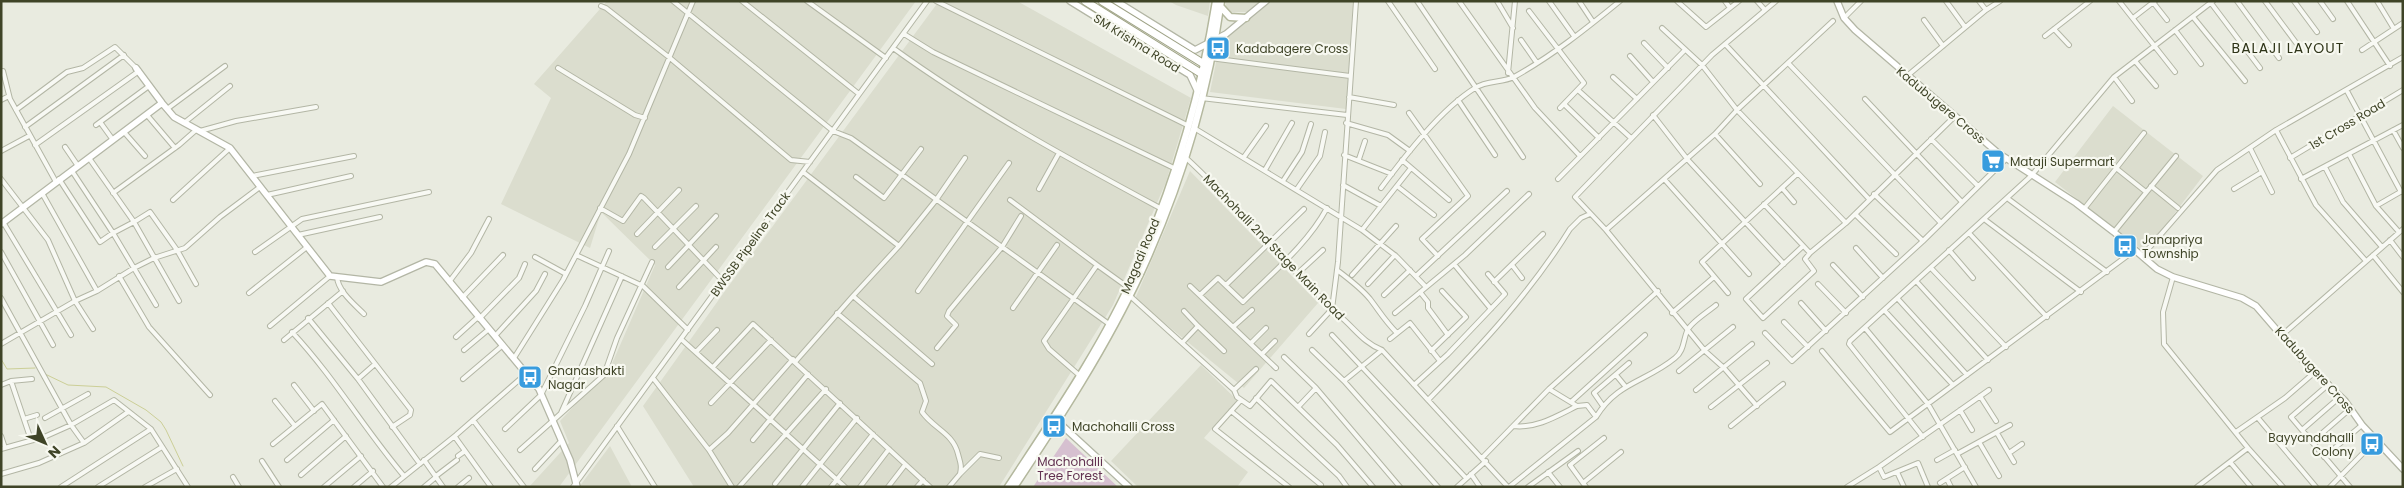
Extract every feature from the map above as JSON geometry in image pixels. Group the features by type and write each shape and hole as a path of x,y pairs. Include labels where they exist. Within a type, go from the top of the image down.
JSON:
{"highway":[{"name":"SM Krishna Road","path":"1085,1 1202,74"},
{"name":"SM Krishna Road","path":"1102,1 1204,64"}],"main road":[{"name":"Magadi Road","path":"1014,487 1108,336 1167,207 1185,157 1199,94 1210,58 1217,2"},
{"path":"1217,2 1230,17 1246,18"},
{"name":"Magadi Road","path":"1199,94 1204,64 1212,42"},
{"name":"Magadi Road","path":"1008,487 1055,419 1130,290 1191,127"}],"street":[{"path":"673,1 833,131 851,138 1109,324"},
{"path":"514,358 536,326 566,274 600,208 645,118 693,1"},
{"path":"742,1 860,94"},
{"path":"807,1 886,58"},
{"name":"BWSSB Pipeline Track","path":"576,485 928,1"},
{"path":"936,1 1191,127 1244,157 1362,230 1395,255 1426,287"},
{"name":"SM Krishna Road","path":"1070,1 1190,76 1199,94"},
{"name":"SM Krishna Road","path":"1116,1 1195,50 1212,42"},
{"path":"1212,42 1266,1"},
{"path":"1309,334 1332,309 1337,270 1356,1"},
{"path":"1388,1 1435,69"},
{"path":"1417,1 1523,158"},
{"path":"1459,1 1508,73 1548,123 1580,156"},
{"path":"1497,1 1513,28"},
{"path":"1508,73 1516,1"},
{"path":"1549,1 1574,36"},
{"path":"1579,1 1593,22"},
{"path":"1381,188 1402,160 1458,100 1490,81 1512,78 1537,64 1620,1"},
{"path":"1677,1 1706,28 1738,1"},
{"path":"1725,1 1730,8"},
{"path":"1757,1 1764,10"},
{"path":"1757,406 1724,368 1704,351 1672,313 1658,291 1575,197 1702,65 1776,1"},
{"name":"Kadubugere Cross","path":"1838,1 1844,18 1855,30 2006,159 2084,209 2157,269 2173,277 2242,298 2256,306 2270,319 2281,336 2341,396 2362,425 2403,469"},
{"path":"1844,18 1861,1"},
{"path":"1946,1 1965,28"},
{"path":"1980,1 1986,10"},
{"path":"1991,1 1991,7"},
{"path":"1907,76 1986,10 2000,1"},
{"path":"2046,36 2090,1"},
{"path":"2119,1 2175,72"},
{"path":"2237,1 2279,58"},
{"path":"2265,1 2297,44"},
{"path":"2294,1 2317,32"},
{"path":"2320,1 2333,19"},
{"path":"2347,1 2390,66"},
{"path":"2377,1 2394,29"},
{"path":"2133,18 2154,2 2167,20"},
{"path":"1923,437 1849,344 2031,176 2114,77 2212,2 2260,68"},
{"path":"601,6 670,58 791,160 810,162"},
{"path":"1529,11 1584,83 1579,91 1560,108"},
{"path":"2193,17 2244,81"},
{"path":"1924,20 1943,46"},
{"path":"1606,230 1688,160 1737,110 1789,64 1833,21"},
{"path":"2362,50 2403,22"},
{"path":"1662,28 1684,51 1702,65 1737,110 1846,223"},
{"path":"2054,29 2069,45"},
{"path":"2175,30 2201,64"},
{"path":"904,34 933,52 1176,169"},
{"path":"1521,40 1537,64"},
{"path":"1644,43 1668,68"},
{"path":"1724,44 1869,199"},
{"path":"16,110 67,72 83,68 115,47 138,69 167,109 184,123 230,148 307,247 364,314"},
{"path":"894,48 922,69 1059,153 1160,208"},
{"path":"1558,179 1684,51"},
{"path":"25,127 124,55"},
{"path":"1630,56 1653,82"},
{"path":"2142,256 2165,232 2216,170 2276,130 2347,91 2403,57"},
{"path":"1210,58 1350,76"},
{"path":"2135,61 2156,86"},
{"path":"1789,64 1893,176 1941,223"},
{"path":"167,109 225,66"},
{"path":"558,68 635,115 645,118"},
{"path":"35,145 138,69"},
{"path":"3,70 9,96 29,136 57,181 100,242 150,212 177,250 196,284"},
{"path":"1613,77 1637,99"},
{"path":"2114,77 2132,101"},
{"path":"96,125 149,86"},
{"path":"184,123 230,86"},
{"name":"1st Cross Road","path":"2290,158 2403,90"},
{"path":"1579,91 1630,138"},
{"path":"2347,91 2402,191 2376,206"},
{"path":"1199,94 1347,115"},
{"path":"1,100 9,96"},
{"path":"1348,97 1394,105"},
{"path":"1865,99 1962,202"},
{"path":"1458,100 1495,155"},
{"path":"72,335 2,223 162,104"},
{"path":"1564,104 1598,138"},
{"path":"113,193 198,131 236,121 316,107"},
{"path":"1410,113 1468,196 1422,240 1438,256"},
{"path":"147,115 175,148"},
{"path":"1653,116 1688,160 1784,264"},
{"path":"1804,246 1746,299 1763,318 1814,271 1805,260 1810,253 1846,223 1954,116"},
{"path":"100,122 113,140"},
{"path":"1266,170 1292,123"},
{"path":"1346,123 1388,135 1410,151"},
{"path":"1283,181 1302,152 1311,124"},
{"path":"2301,179 2403,125"},
{"path":"1244,157 1266,126"},
{"path":"2276,130 2316,205 2366,261"},
{"path":"2393,130 2403,148"},
{"path":"124,132 144,156"},
{"path":"1297,189 1320,156 1326,132"},
{"path":"2084,209 2144,133"},
{"path":"1715,134 1760,184"},
{"path":"1,151 29,136"},
{"path":"1931,139 1978,186"},
{"path":"1359,159 1365,141"},
{"path":"65,147 78,166"},
{"path":"172,200 230,148"},
{"path":"2250,148 2272,192"},
{"path":"856,177 884,198 921,149"},
{"path":"1039,189 1059,153"},
{"path":"2349,154 2376,206 2399,232"},
{"path":"1344,155 1359,159 1392,174"},
{"path":"252,176 354,156"},
{"path":"2114,232 2176,156"},
{"name":"Machohalli 2nd Stage Main Road","path":"1185,157 1220,190 1332,309 1368,344 1382,350 1509,487"},
{"path":"89,158 134,222 179,302"},
{"path":"709,450 754,405 899,246 936,200 965,158"},
{"path":"1765,333 1792,361 1923,242 2006,159"},
{"path":"1402,160 1449,200"},
{"path":"918,291 1009,164"},
{"path":"2325,167 2343,202 2382,247"},
{"path":"1362,230 1411,168"},
{"path":"2116,168 2146,192"},
{"path":"72,171 113,233 156,305"},
{"path":"803,172 899,246"},
{"path":"2234,189 2262,172"},
{"path":"1728,293 1702,262 1797,174"},
{"path":"267,195 351,176"},
{"path":"1,179 48,240 75,301 93,329"},
{"path":"1665,180 1748,274"},
{"path":"1343,185 1381,206"},
{"path":"1,344 75,301 98,291 134,268 154,258 185,248 220,217 260,186"},
{"path":"1397,186 1434,215"},
{"path":"2151,186 2178,208"},
{"path":"1782,188 1794,202"},
{"path":"637,234 679,190"},
{"path":"1416,276 1507,191"},
{"path":"42,192 98,291"},
{"path":"255,252 302,219 428,192"},
{"path":"1395,313 1454,264 1529,194"},
{"path":"1874,194 1923,242"},
{"path":"600,208 623,221 641,196 705,260 723,281"},
{"path":"2007,198 2107,272"},
{"path":"1010,200 1130,290 1182,343 1234,390 1241,400 1250,406 1271,381 1336,445 1373,487"},
{"path":"1764,204 1810,253"},
{"path":"655,247 675,230 696,206"},
{"path":"1200,294 1218,278 1242,302 1285,261 1319,221 1326,208"},
{"path":"1226,285 1304,209"},
{"path":"1428,400 1480,348 1503,321 1570,229 1582,218 1590,214"},
{"path":"1855,214 1896,254"},
{"path":"668,266 716,216"},
{"path":"937,348 956,325 947,316 950,311 1002,247 1021,216"},
{"path":"298,235 380,217"},
{"path":"449,282 470,253 489,219"},
{"path":"1984,219 2081,292"},
{"path":"1352,275 1396,226"},
{"path":"2281,336 2403,229"},
{"path":"1969,233 2047,317"},
{"path":"1494,282 1543,234"},
{"path":"2390,240 2403,257"},
{"path":"1013,308 1057,245"},
{"path":"249,293 307,247"},
{"path":"679,287 716,247"},
{"path":"1856,248 1883,278"},
{"path":"1297,274 1323,250"},
{"path":"1949,250 1973,278"},
{"path":"1822,351 1890,432 2081,292 2135,250"},
{"path":"505,429 542,395 609,251"},
{"path":"1,252 53,345"},
{"path":"462,298 503,255"},
{"path":"576,255 643,286 688,330"},
{"path":"1368,284 1395,255"},
{"path":"2373,255 2403,292"},
{"path":"534,257 566,274"},
{"path":"270,326 333,277 381,282 426,262 435,264 527,373 542,395 570,460 576,485"},
{"path":"520,450 604,375 617,338 643,286 652,262"},
{"path":"456,337 479,318 518,278 525,264"},
{"path":"1079,375 1044,343 1048,333 1074,299 1097,264"},
{"path":"1454,264 1491,309"},
{"path":"1834,264 1863,297"},
{"path":"1512,266 1522,278"},
{"path":"1932,268 2006,347"},
{"path":"1337,270 1357,285 1371,300 1382,318 1397,333"},
{"path":"1384,295 1410,270"},
{"path":"495,336 536,291 545,274"},
{"path":"1414,385 1505,294 1488,274"},
{"path":"119,276 149,327 210,395"},
{"path":"561,414 622,276"},
{"path":"1672,313 1714,277"},
{"path":"2173,277 2163,312 2164,344 2205,397 2283,487"},
{"path":"1916,282 1988,360"},
{"path":"1818,284 1846,313"},
{"path":"1190,286 1276,368"},
{"path":"1431,350 1466,317 1442,290"},
{"path":"284,340 308,318 343,291"},
{"path":"1457,487 1549,389 1658,291"},
{"path":"1420,292 1428,302 1428,308 1448,335"},
{"path":"853,296 932,364"},
{"path":"1,298 62,410 84,443"},
{"path":"1898,299 1967,375"},
{"path":"328,303 412,412 392,427"},
{"path":"1800,303 1826,331"},
{"path":"1509,487 1596,417 1603,406 1625,386 1652,374 1675,358 1684,346 1688,330 1716,305"},
{"path":"1233,327 1252,310"},
{"path":"1184,311 1224,351"},
{"path":"1885,311 1953,385"},
{"path":"838,313 920,383 926,401 922,412 950,437 956,445 962,464 960,474"},
{"path":"308,318 358,379 420,464"},
{"path":"1784,322 1808,347"},
{"path":"1390,339 1410,323 1440,361"},
{"path":"713,367 754,324 930,487"},
{"path":"1182,343 1198,326"},
{"path":"1679,371 1733,327"},
{"path":"1250,343 1266,328"},
{"path":"1865,328 1928,404 1976,487"},
{"path":"464,350 488,329"},
{"path":"696,352 717,330"},
{"path":"292,332 318,360 378,446 404,476"},
{"path":"1332,335 1466,478"},
{"path":"1571,402 1645,335"},
{"path":"681,339 845,487"},
{"path":"711,403 771,340"},
{"path":"1262,354 1275,341"},
{"path":"1696,390 1752,344"},
{"path":"463,379 503,345"},
{"path":"1312,350 1344,381 1438,487"},
{"path":"1344,381 1382,350"},
{"path":"1284,357 1316,388 1400,487"},
{"path":"1603,406 1594,392 1629,363"},
{"path":"1711,407 1767,363"},
{"path":"358,379 376,364"},
{"path":"1234,390 1256,369"},
{"path":"2236,432 2258,418 2315,372"},
{"path":"390,487 455,437 527,373"},
{"path":"753,440 808,374"},
{"path":"1616,375 1625,386"},
{"path":"653,378 709,450 732,487"},
{"path":"1,385 12,381 32,379"},
{"path":"12,381 31,440"},
{"path":"1731,426 1783,384"},
{"path":"2329,384 2292,417 2350,487"},
{"path":"294,385 314,411"},
{"path":"1298,407 1316,388"},
{"path":"739,487 826,389"},
{"path":"1549,389 1577,406"},
{"path":"1850,486 1879,468 1989,390"},
{"path":"45,418 88,394"},
{"path":"1980,396 1996,421"},
{"path":"2302,430 2341,396"},
{"path":"1256,398 1345,486"},
{"path":"1,436 3,448 31,440 71,425 114,400 150,430 188,487"},
{"path":"1241,400 1215,429 1288,487"},
{"path":"275,401 295,426"},
{"path":"775,484 840,403"},
{"path":"273,444 322,404 383,487"},
{"path":"1513,426 1522,427 1547,422 1577,406 1587,405 1596,417"},
{"path":"2312,442 2351,408"},
{"path":"1960,410 1972,430"},
{"path":"1231,411 1321,485"},
{"path":"1,474 39,463 84,443 128,412"},
{"path":"24,419 37,415"},
{"path":"802,487 857,418"},
{"path":"2258,418 2316,487"},
{"path":"1055,419 1129,487"},
{"path":"287,460 334,420"},
{"path":"474,420 524,487"},
{"path":"1937,460 2010,425"},
{"path":"2324,457 2362,425"},
{"path":"618,426 654,487"},
{"path":"61,487 150,430"},
{"path":"1997,432 2014,462"},
{"path":"831,487 873,434"},
{"path":"301,475 346,436"},
{"path":"455,437 492,487"},
{"path":"1570,465 1604,438"},
{"path":"535,469 561,441"},
{"path":"1978,442 1999,476"},
{"path":"2009,453 2022,444"},
{"path":"2330,487 2342,477 2372,444"},
{"path":"99,486 162,447"},
{"path":"2197,487 2248,448"},
{"path":"860,487 889,449"},
{"path":"1528,487 1578,450"},
{"path":"424,487 465,451"},
{"path":"1565,460 1585,485 1621,452"},
{"path":"949,487 980,454 999,458"},
{"path":"324,487 361,456"},
{"path":"424,460 443,487"},
{"path":"262,461 280,487"},
{"path":"2230,462 2251,487"},
{"path":"1879,468 1884,477 1918,463 1928,487"},
{"path":"888,487 906,465"},
{"path":"1940,483 1965,467"},
{"path":"144,487 177,469"},
{"path":"354,487 373,471"},
{"path":"1548,472 1560,487"},
{"path":"1897,472 1904,487"},
{"path":"1471,474 1480,487"},
{"path":"233,477 239,487"},
{"path":"458,487 469,478"},
{"path":"1947,479 1950,487"},
{"path":"918,487 923,480"}],"shaded area":[{"path":"607,1 916,1 559,487 529,487 569,443 560,421 611,366 655,265 601,212 590,248 501,204 551,98 534,84"},
{"path":"939,1 1017,1 1191,98 1166,182 1113,305 999,487 694,487 643,406 725,291"},
{"path":"1169,1 1210,1 1208,16 1176,5"},
{"path":"1226,1 1262,1 1250,12 1225,12"},
{"path":"1270,1 1353,1 1346,109 1210,92 1220,43"},
{"path":"2113,106 2203,176 2145,252 2055,182"},
{"path":"1190,171 1318,303 1244,388 1135,299"},
{"path":"1201,365 1237,400 1204,438 1248,472 1237,487 1138,487 1111,461"},
{"path":"610,446 632,487 579,487"}],"green space":[{"name":"Machohalli Tree Forest","path":"1066,438 1118,487 1033,487"}],"waterway":[{"path":"1,359 7,369 35,368"},
{"path":"45,374 68,385 106,387 146,410 161,422 183,466"}],"place":[{"name":"Kadabagere Cross","path":"1218,48"},
{"name":"Mataji Supermart","path":"1993,161"},
{"name":"Janapriya Township","path":"2125,246"},
{"name":"Gnanashakti Nagar","path":"530,377"},
{"name":"Machohalli Cross","path":"1054,426"},
{"name":"Bayyandahalli Colony","path":"2372,444"}],"district":[{"name":"BALAJI LAYOUT","path":"2288,48"}]}
